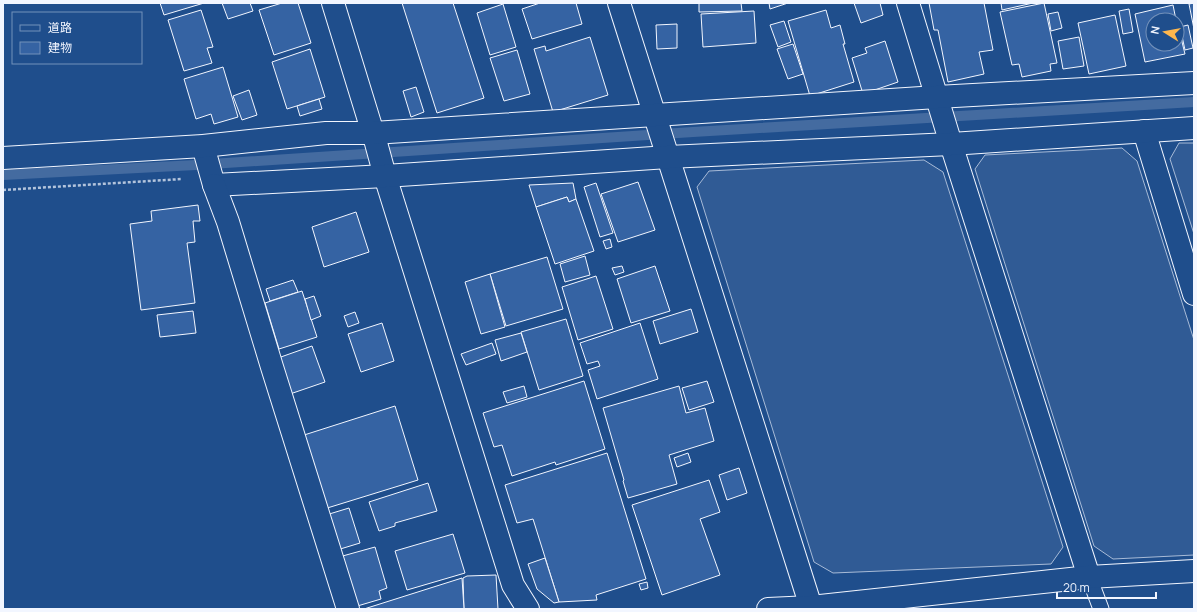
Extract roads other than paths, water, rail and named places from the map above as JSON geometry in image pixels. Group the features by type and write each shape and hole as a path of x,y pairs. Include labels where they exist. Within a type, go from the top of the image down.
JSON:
{"street":[{"path":"332,3 513,585 528,609"},
{"path":"619,3 810,608"},
{"path":"908,3 1089,577"},
{"path":"3,158 209,167 379,153 656,119 1194,83"},
{"path":"209,167 326,133 379,153 666,150 949,136 1144,131 1194,128"},
{"path":"1144,131 1194,294"},
{"path":"209,167 228,222 348,609"},
{"path":"768,609 810,608 1089,577 1194,572"}],"lane":[{"path":"1089,577 1101,609"}],"waterway":[{"path":"3,175 196,165 693,132 1194,102"}]}
